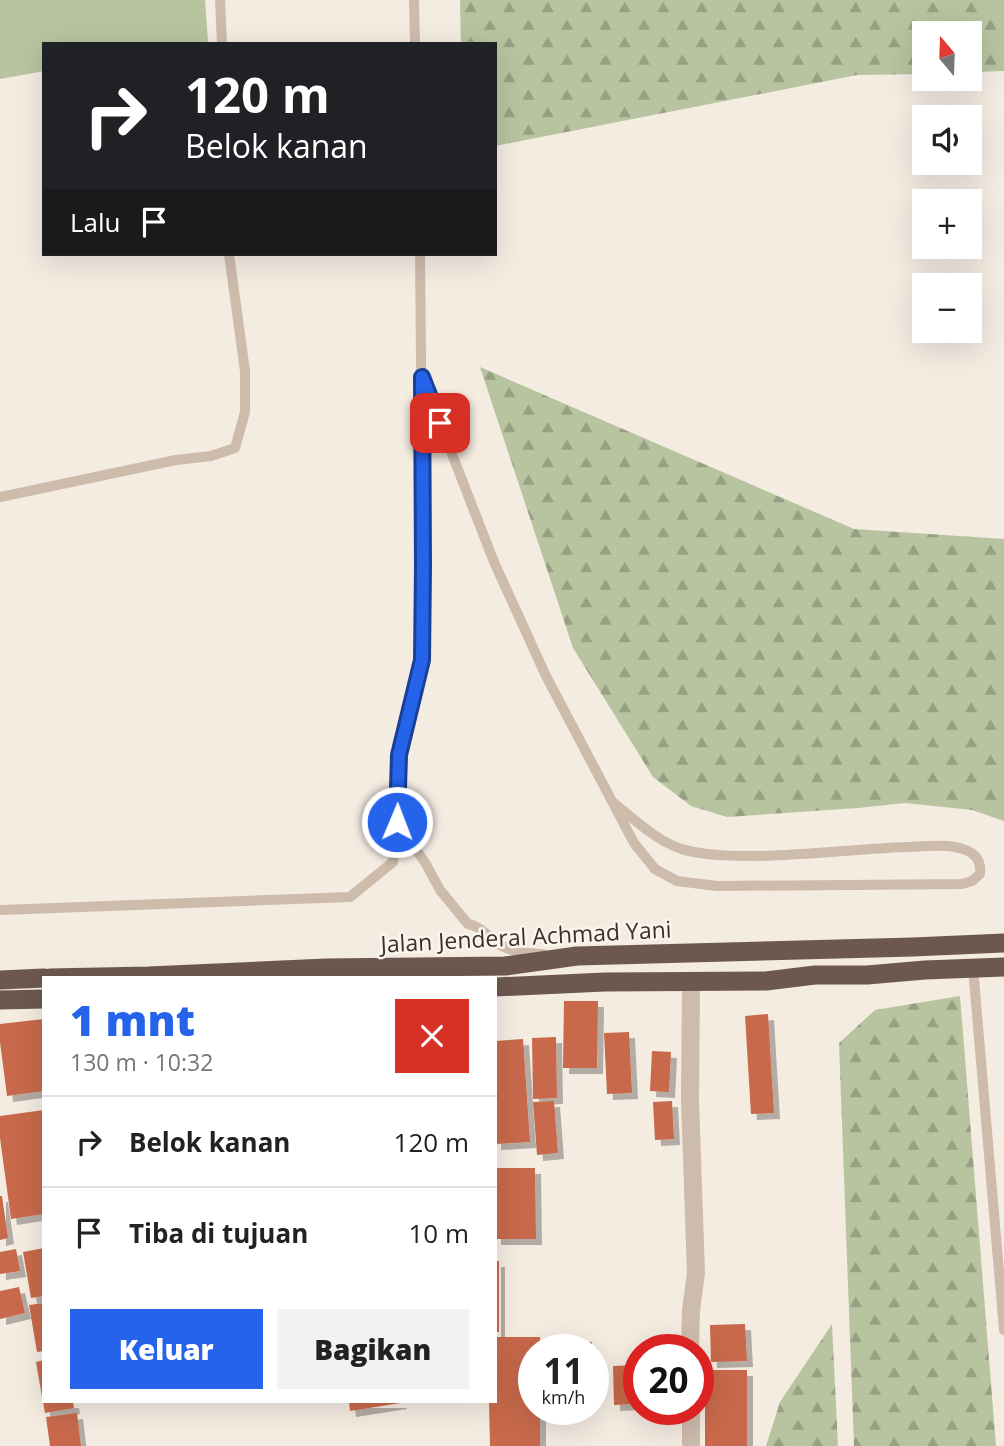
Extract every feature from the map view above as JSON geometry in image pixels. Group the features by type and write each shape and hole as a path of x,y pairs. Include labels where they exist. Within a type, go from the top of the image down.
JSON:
{"highway":[{"name":"Jalan Jenderal Achmad Yani","path":"149,976 326,968 505,966 577,956 1004,943"},
{"path":"497,987 605,982 766,982 815,975 867,975 1004,967"},
{"path":"0,980 42,978"},
{"path":"0,1000 42,999"}],"street":[{"path":"691,982 690,1101 696,1273 691,1334"},
{"path":"691,1425 691,1446"}],"lane":[{"path":"220,0 222,42"},
{"path":"414,0 415,42"},
{"path":"0,497 176,460 211,456 235,448 245,412 245,371 229,256"},
{"path":"0,910 350,897 393,862 399,755 422,660 421,256"},
{"path":"422,377 494,562 546,676 634,842 656,869 677,881 717,886 962,884 972,881 980,874 981,867 972,852 954,846 802,855 724,856 687,851 657,837 614,803"},
{"path":"397,822 440,890 468,924 475,925 500,945 517,952 577,956"},
{"path":"973,968 1004,1330"}],"green space":[{"path":"0,0 205,0 208,42 42,42 42,71 0,79"},
{"path":"460,0 1004,0 1004,71 982,72 982,21 912,21 912,74 857,75 497,146 497,42 461,42"},
{"path":"480,367 854,529 1004,539 1004,821 972,810 905,803 727,817 691,806 653,777 573,648"},
{"path":"960,996 996,1446 854,1446 839,1043 875,1010"},
{"path":"832,1324 838,1446 766,1446 780,1402"}],"building":[{"path":"564,1001 598,1001 597,1068 563,1068"},
{"path":"768,1014 774,1113 751,1114 745,1016"},
{"path":"42,1019 42,1091 7,1096 0,1024"},
{"path":"629,1032 632,1093 607,1094 604,1033"},
{"path":"556,1037 557,1098 533,1099 532,1038"},
{"path":"523,1039 530,1142 497,1144 497,1041"},
{"path":"652,1051 671,1052 669,1092 650,1091"},
{"path":"554,1101 558,1153 537,1155 533,1102"},
{"path":"672,1101 674,1139 655,1140 653,1102"},
{"path":"42,1110 42,1214 11,1219 0,1138 0,1116"},
{"path":"497,1168 535,1168 536,1239 497,1239"},
{"path":"0,1196 8,1238 0,1240"},
{"path":"42,1248 42,1296 31,1298 23,1252"},
{"path":"16,1249 20,1271 0,1274 0,1252"},
{"path":"497,1261 499,1261 497,1332"},
{"path":"19,1287 25,1313 0,1319 0,1291"},
{"path":"42,1303 42,1351 37,1352 29,1305"},
{"path":"745,1324 747,1361 714,1362 714,1334 710,1334 710,1325"},
{"path":"497,1337 518,1337 518,1425 540,1425 540,1446 490,1446 489,1403 497,1403"},
{"path":"42,1360 42,1397 36,1362"},
{"path":"613,1366 623,1366 623,1405 614,1405"},
{"path":"714,1370 747,1370 747,1446 705,1446 705,1425 714,1425"},
{"path":"43,1403 73,1403 74,1408 45,1413"},
{"path":"349,1403 401,1403 350,1411"},
{"path":"77,1413 81,1446 50,1446 46,1417"}],"route":[{"path":"397,822 399,755 422,660 422,377 440,423"}]}
